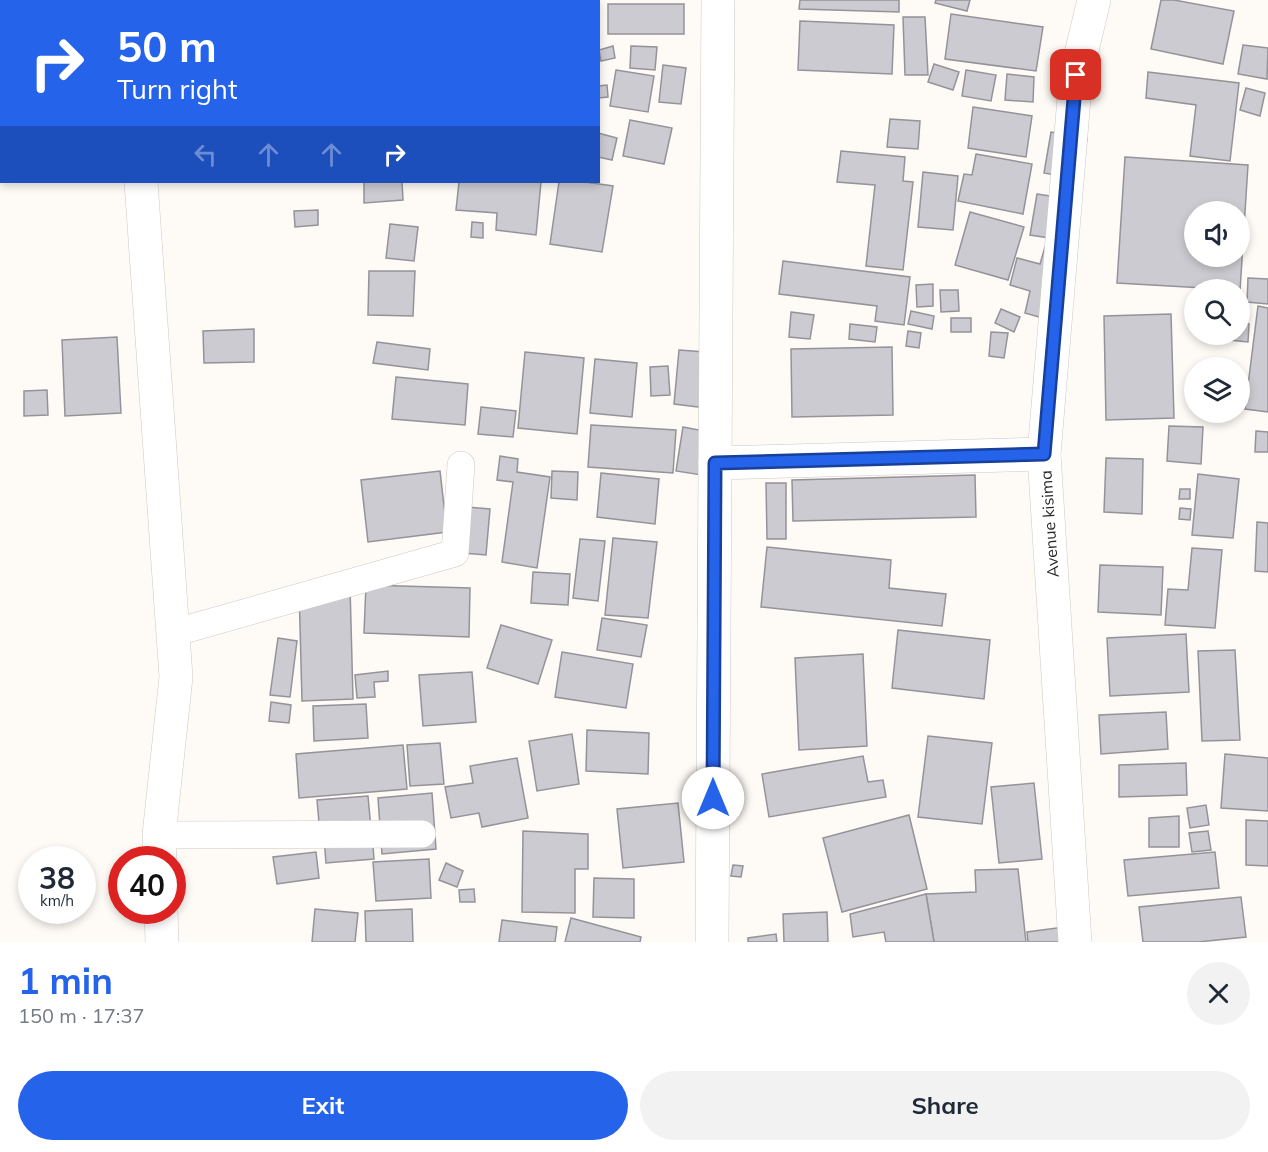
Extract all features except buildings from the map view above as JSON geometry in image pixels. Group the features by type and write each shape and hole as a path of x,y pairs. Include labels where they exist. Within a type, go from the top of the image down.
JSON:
{"street":[{"path":"712,942 718,0"},
{"name":"Avenue kisima","path":"1075,942 1044,454 1076,75 1094,0"},
{"path":"141,183 176,677 160,846"},
{"path":"715,463 1044,454"},
{"path":"161,924 162,942"}],"lane":[{"path":"173,633 455,553 461,465"},
{"path":"180,846 423,834"}],"route":[{"path":"713,798 715,463 1044,454 1076,75"}]}
